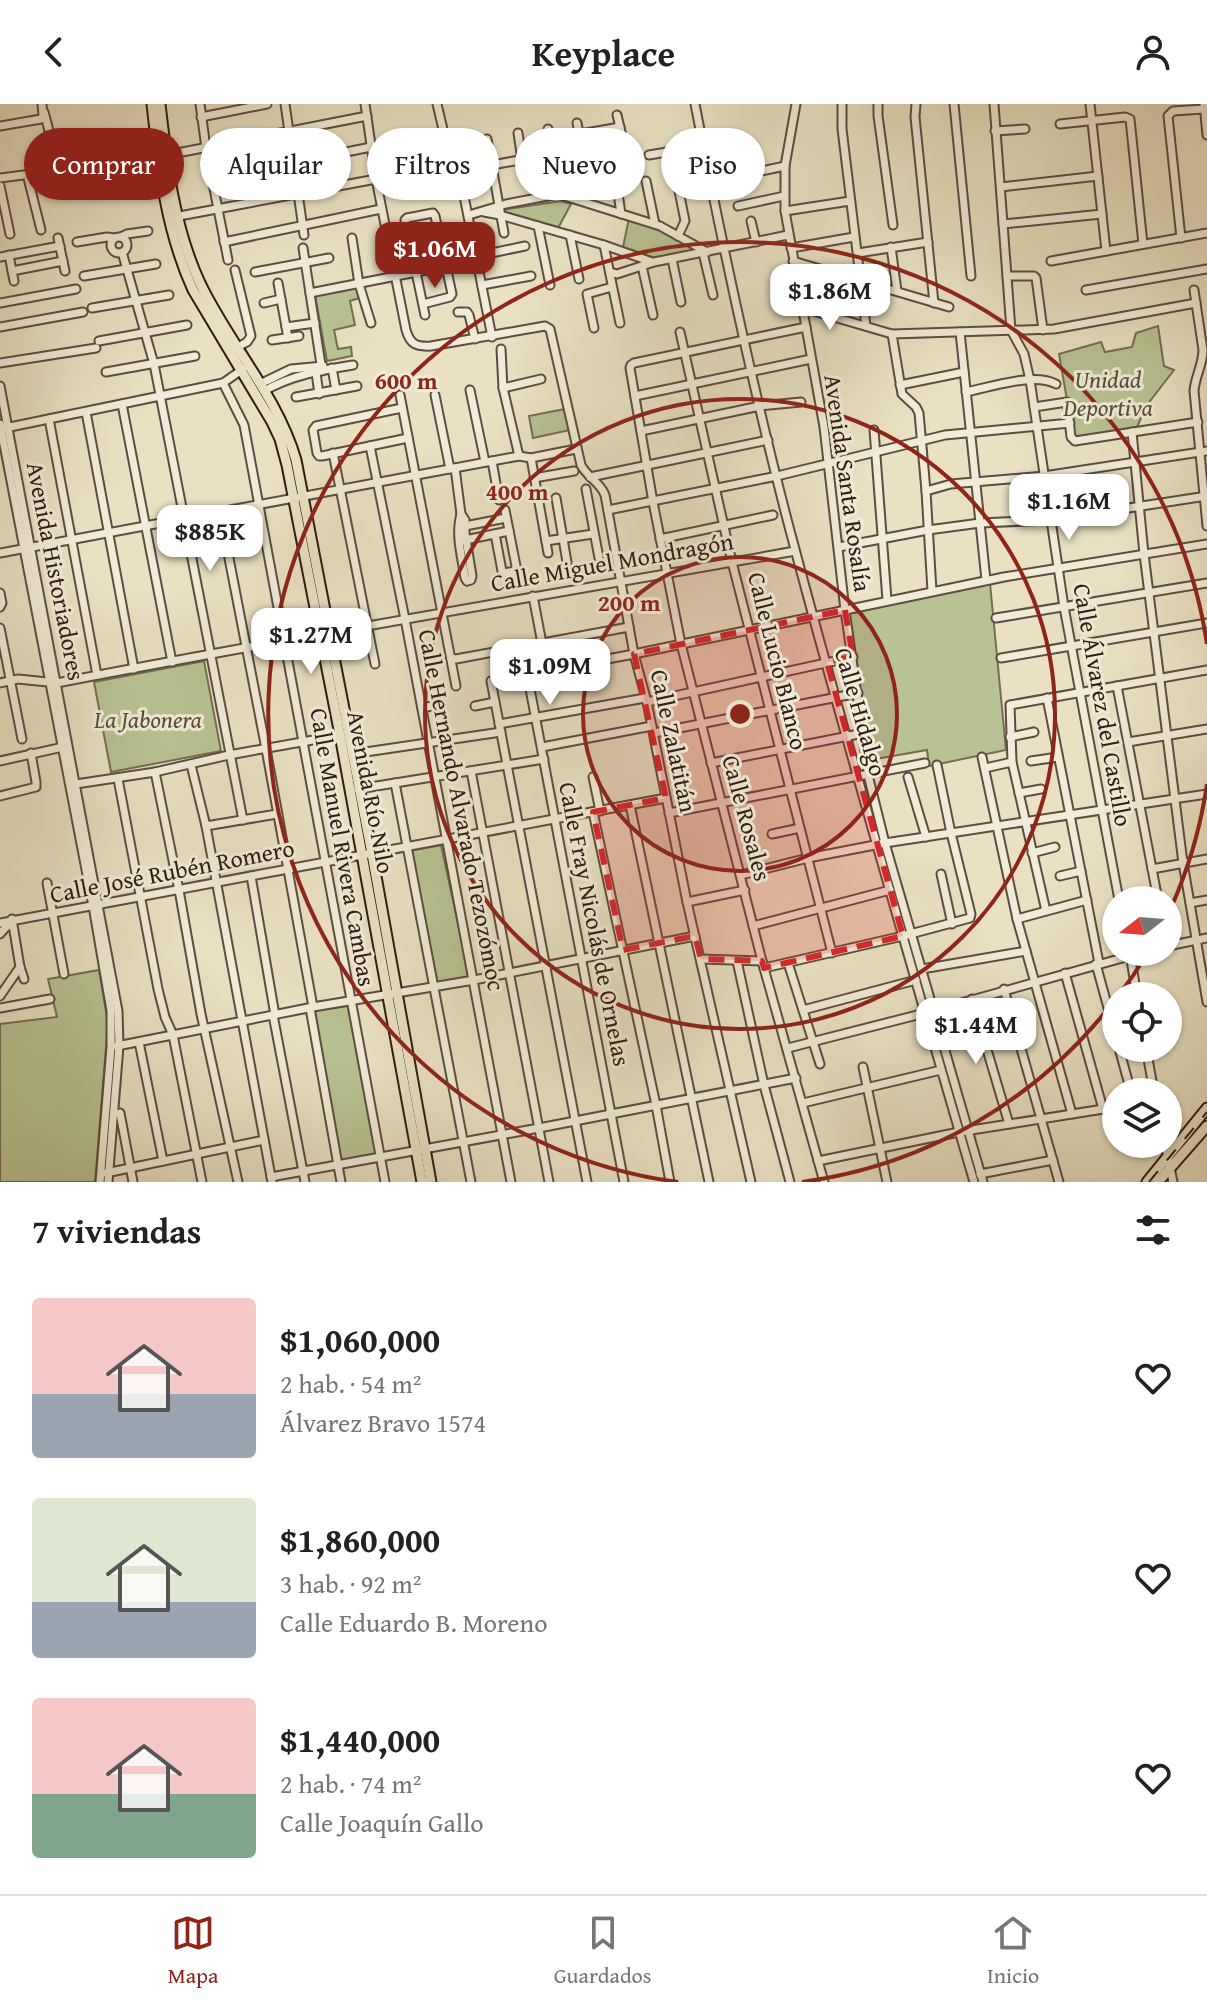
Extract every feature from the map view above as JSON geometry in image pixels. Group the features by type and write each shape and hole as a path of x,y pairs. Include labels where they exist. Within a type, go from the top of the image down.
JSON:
{"main road":[{"name":"Avenida Río Nilo","path":"152,104 157,128"},
{"name":"Avenida Río Nilo","path":"160,104 161,128"},
{"name":"Avenida Río Nilo","path":"171,200 173,218 201,285 280,439 299,497"},
{"name":"Avenida Río Nilo","path":"245,368 262,387 280,417 296,460 299,497 420,1149 422,1182"},
{"name":"Avenida Río Nilo","path":"344,735 352,754 367,855"},
{"path":"1158,1182 1207,1108"},
{"path":"1147,1182 1207,1126"},
{"name":"Avenida Río Nilo","path":"420,1149 431,1182"}],"street":[{"path":"200,104 203,128"},
{"path":"201,117 267,104"},
{"path":"285,104 289,128"},
{"path":"365,104 369,128"},
{"path":"437,104 446,142 459,171 492,337"},
{"name":"Calle Hidalgo","path":"695,104 699,128"},
{"name":"Avenida Santa Rosalía","path":"796,104 785,166 785,211 829,464 845,610 868,772"},
{"path":"842,104 842,129 866,326"},
{"path":"878,104 893,225"},
{"path":"916,104 934,303"},
{"path":"954,104 971,276"},
{"name":"Calle Álvarez del Castillo","path":"994,104 1011,330 1024,354 1030,380 1070,646 1116,886"},
{"path":"1090,104 1106,251"},
{"path":"1181,238 1169,114 1204,106 1207,135"},
{"path":"0,126 42,112"},
{"path":"615,128 620,127 617,115"},
{"path":"305,128 367,116"},
{"path":"1060,124 1129,118 1143,244"},
{"path":"577,123 578,128"},
{"path":"995,131 1025,129"},
{"path":"649,155 661,153"},
{"path":"765,170 785,166"},
{"path":"0,178 24,174"},
{"path":"1001,187 1098,176"},
{"path":"646,181 655,224"},
{"path":"0,186 10,234"},
{"path":"469,215 558,194 655,224 705,252 713,295"},
{"path":"738,206 784,196"},
{"path":"34,200 41,230"},
{"path":"216,200 228,260"},
{"path":"173,218 266,200"},
{"path":"299,200 304,235"},
{"path":"380,200 394,277"},
{"path":"497,200 504,233"},
{"path":"619,200 621,214"},
{"path":"678,236 685,221 681,200"},
{"name":"Calle Hidalgo","path":"713,200 795,551 907,935 916,980 929,1011 964,1132 974,1182"},
{"path":"785,211 850,201"},
{"path":"224,242 381,209"},
{"path":"499,210 538,226 654,262"},
{"path":"423,304 451,295 434,213 405,220 425,315"},
{"path":"1003,224 1102,214"},
{"path":"751,221 756,242"},
{"path":"538,226 550,285"},
{"path":"122,252 114,251 112,241 127,234 148,231"},
{"path":"1051,261 1207,233"},
{"path":"570,235 579,279"},
{"path":"610,272 617,274 654,262 788,235"},
{"path":"791,248 854,237"},
{"path":"77,242 118,238 126,243 122,252"},
{"path":"352,238 359,284 371,323"},
{"path":"14,281 4,256 59,242 65,271"},
{"path":"858,253 928,242"},
{"path":"604,245 620,323"},
{"path":"310,293 445,267 525,246"},
{"path":"891,247 897,291"},
{"path":"303,248 324,369 336,390"},
{"path":"122,252 154,364 243,820"},
{"path":"255,272 329,258"},
{"path":"672,259 681,302"},
{"path":"12,271 63,261"},
{"path":"793,261 949,307"},
{"path":"84,276 156,264"},
{"path":"642,266 653,315"},
{"path":"1086,290 1207,269"},
{"path":"234,347 250,339 251,333 235,270"},
{"path":"482,285 531,276"},
{"path":"1007,276 1035,277 1043,330"},
{"name":"Calle Zalatitán","path":"394,277 410,342 419,347 545,326 549,328 582,469 604,490 634,654 751,1182"},
{"path":"278,283 288,338"},
{"path":"594,328 587,294 612,287"},
{"path":"0,303 76,289"},
{"path":"1194,290 1205,343 1194,386 1203,451 1207,526"},
{"path":"92,308 169,295"},
{"path":"264,303 281,299"},
{"path":"803,308 892,334 1054,329 1196,303"},
{"path":"0,327 83,312"},
{"path":"458,312 469,315 475,339"},
{"path":"286,327 315,323"},
{"path":"0,363 187,325"},
{"path":"685,354 806,327"},
{"name":"Calle Lucio Blanco","path":"680,332 732,562 832,953"},
{"path":"960,332 986,580"},
{"path":"892,334 902,394 918,410 932,591"},
{"path":"272,340 299,336"},
{"path":"501,349 503,388 519,456"},
{"name":"Calle Rosales","path":"685,354 631,365 635,396 681,644 763,965 824,1182"},
{"path":"106,372 195,356"},
{"path":"635,396 811,359"},
{"path":"262,387 324,369 353,365"},
{"path":"2,427 223,383 245,368"},
{"path":"319,394 324,369"},
{"path":"900,385 964,372"},
{"path":"503,388 541,379"},
{"path":"966,392 1030,380 1047,380 1056,384"},
{"name":"Calle Manuel Rivera Cambas","path":"223,383 244,425 385,1182"},
{"name":"Avenida Historiadores","path":"0,386 2,427 96,905"},
{"path":"296,397 357,386"},
{"path":"470,390 499,500"},
{"path":"400,395 456,686"},
{"path":"435,395 461,514 458,525 463,540"},
{"path":"641,431 760,406 801,402"},
{"path":"1034,407 1067,402 1073,441 1198,422"},
{"path":"122,404 172,662"},
{"path":"402,408 315,427 313,430 319,456 408,438"},
{"path":"86,412 134,669"},
{"path":"49,419 97,675"},
{"path":"608,510 777,476 945,435 1070,423"},
{"path":"874,430 887,600"},
{"path":"1132,432 1144,554 1183,863 1207,1002"},
{"path":"590,477 768,440"},
{"name":"Calle Hernando Alvarado Tezozómoc","path":"370,446 511,1182"},
{"path":"0,553 452,468 576,449"},
{"path":"926,491 951,484 1044,476 1203,451"},
{"path":"333,453 375,664"},
{"path":"531,458 548,553"},
{"path":"534,478 574,471"},
{"path":"586,489 599,558"},
{"path":"839,547 928,530 980,523 1050,520 1205,496"},
{"path":"556,498 567,562"},
{"path":"220,512 266,749 341,1182"},
{"path":"461,514 465,518 463,540"},
{"path":"465,526 506,514 516,566 515,571 509,574 502,571 495,534"},
{"path":"660,539 773,515"},
{"path":"463,540 509,531"},
{"path":"546,541 593,534"},
{"path":"587,1182 491,681 986,580 1207,544"},
{"name":"Calle Miguel Mondragón","path":"0,683 11,680 53,682 134,669 795,551"},
{"path":"996,618 1207,583"},
{"path":"0,593 0,607"},
{"path":"533,596 547,670"},
{"path":"1001,658 1207,623"},
{"path":"451,658 629,627"},
{"path":"0,628 22,739"},
{"path":"352,754 429,743 536,718 694,691 853,657"},
{"path":"1046,911 1012,762 1010,705 1207,670"},
{"name":"Calle Fray Nicolás de Ornelas","path":"527,673 624,1182"},
{"path":"1117,686 1155,886"},
{"path":"542,747 702,723 858,693"},
{"path":"1047,698 1102,982"},
{"path":"475,706 495,702"},
{"path":"422,708 441,704"},
{"path":"1128,742 1207,729"},
{"path":"1010,737 1034,732"},
{"path":"711,763 864,733"},
{"path":"76,784 118,779 344,735"},
{"path":"0,761 65,746"},
{"name":"Avenida Historiadores","path":"65,746 76,784 96,905"},
{"path":"0,796 36,787 31,753"},
{"path":"982,757 1017,919 1072,1114"},
{"path":"1031,761 1058,757"},
{"path":"358,789 544,759"},
{"path":"985,768 1012,762"},
{"path":"669,813 925,763"},
{"path":"191,765 206,826 272,1180 303,1171 796,1078"},
{"path":"701,959 763,965 788,963 970,918 937,765"},
{"path":"471,771 549,1182"},
{"path":"155,772 238,1182"},
{"name":"Calle Hidalgo","path":"868,772 890,890 922,969 941,1070 982,1178"},
{"path":"593,777 596,811 670,1182"},
{"path":"908,777 926,837"},
{"path":"118,779 158,989 173,1035 202,1182"},
{"path":"395,783 471,1182"},
{"path":"1019,793 1041,789"},
{"path":"741,875 881,843 1207,794"},
{"name":"Calle José Rubén Romero","path":"0,923 666,798"},
{"path":"630,805 709,1182"},
{"path":"206,826 277,814"},
{"path":"772,834 800,828"},
{"path":"1032,853 1055,847"},
{"path":"1152,869 1207,859"},
{"path":"1060,876 1081,871"},
{"path":"941,874 952,924"},
{"path":"251,876 305,1182"},
{"path":"47,883 64,974"},
{"path":"687,902 745,890"},
{"path":"753,926 890,890"},
{"path":"1017,919 1087,900"},
{"path":"1190,903 1207,900"},
{"path":"96,905 115,1046 103,1176 108,1182"},
{"path":"0,934 13,921"},
{"path":"13,921 24,979"},
{"path":"115,1046 695,936"},
{"path":"1182,943 1207,938"},
{"path":"922,969 1026,951"},
{"path":"737,961 764,1085 790,1182"},
{"path":"788,963 820,1064"},
{"path":"788,1048 1102,963"},
{"path":"0,996 20,967"},
{"path":"1065,973 1102,1105"},
{"path":"803,1010 916,980"},
{"path":"1004,989 1059,1182"},
{"path":"0,1008 50,999"},
{"path":"972,999 1009,1124"},
{"path":"139,1042 163,1161"},
{"path":"863,1067 887,1182"},
{"path":"803,1103 941,1070"},
{"path":"818,1161 1102,1109"},
{"path":"120,1113 133,1182"},
{"path":"103,1176 264,1140"},
{"path":"1168,1158 1173,1182"},
{"path":"982,1178 1053,1160"}],"highlighted area":[{"path":"845,610 853,657 827,662 903,936 764,968 762,961 701,959 695,936 623,950 593,812 666,798 634,654"}],"green space":[{"path":"561,201 571,204 557,230 503,215 502,210"},
{"path":"629,218 657,227 698,251 660,260 623,247"},
{"path":"357,287 359,298 350,301 355,325 334,330 338,349 351,347 352,356 327,361 315,295"},
{"name":"Unidad Deportiva","path":"1158,326 1164,366 1174,370 1147,405 1136,429 1074,440 1059,354 1101,342 1105,352 1132,347 1136,333"},
{"path":"565,409 570,430 533,438 529,416"},
{"path":"990,583 1006,750 929,766 927,750 870,760 848,614"},
{"name":"La Jabonera","path":"204,661 221,751 111,772 94,682"},
{"path":"441,845 470,979 435,985 409,851"},
{"path":"99,970 108,1023 95,1182 0,1182 0,1024 57,1017 48,979"},
{"path":"348,1006 376,1155 340,1163 312,1011"}],"railway":[{"path":"1149,1182 1207,1112"}]}
